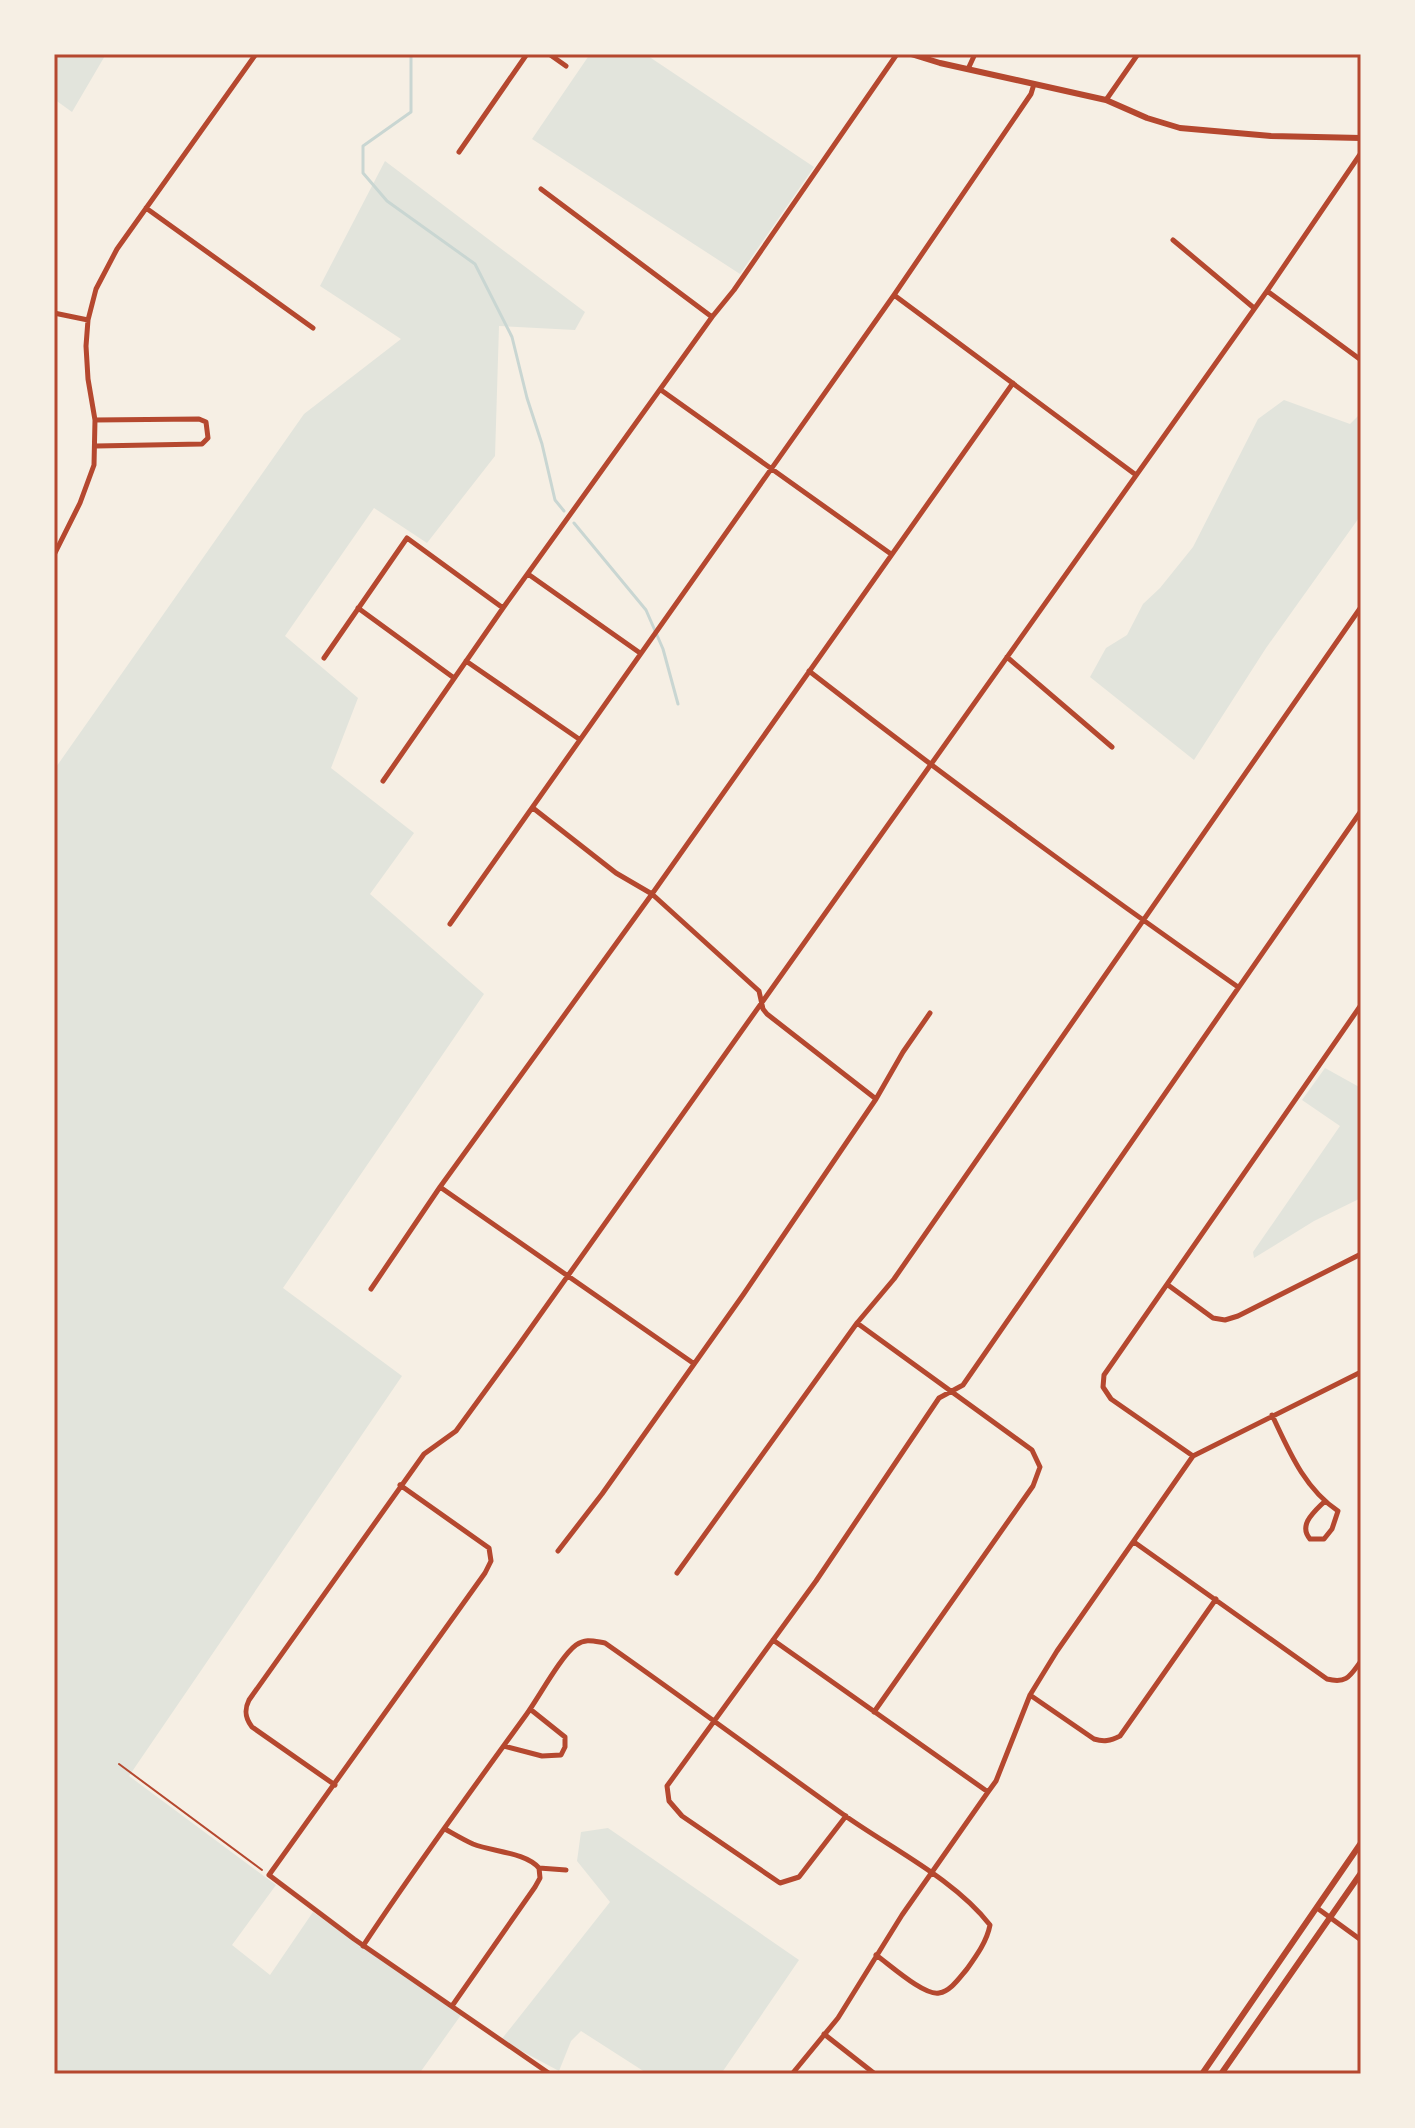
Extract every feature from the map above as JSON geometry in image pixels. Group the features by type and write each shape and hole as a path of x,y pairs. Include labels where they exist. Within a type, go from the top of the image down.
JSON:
{"main road":[{"path":"911,54 921,59 1106,100 1180,128 1271,136 1361,138"},
{"path":"1202,2074 1361,1843"},
{"path":"1221,2074 1361,1873"}],"street":[{"path":"54,555 80,503 94,465 95,420 86,346 88,320 96,289 117,249 256,54"},
{"path":"459,152 527,54"},
{"path":"549,54 566,66"},
{"path":"383,781 503,608 734,290 897,54"},
{"path":"968,69 975,54"},
{"path":"1106,100 1138,54"},
{"path":"450,924 894,295 1031,94 1034,84"},
{"path":"335,1785 252,1727 246,1716 246,1706 400,1485 424,1454 456,1431 1267,291 1361,153"},
{"path":"541,189 712,317"},
{"path":"146,208 313,328"},
{"path":"1173,240 1254,308"},
{"path":"1267,291 1361,360"},
{"path":"894,295 1136,475"},
{"path":"54,313 88,320"},
{"path":"371,1289 440,1187 652,894 1013,383"},
{"path":"661,390 891,555"},
{"path":"95,420 199,419 206,422 209,433 202,444 96,446"},
{"path":"324,658 407,538 503,608"},
{"path":"528,574 640,653"},
{"path":"677,1573 857,1323 894,1279 1361,607"},
{"path":"358,608 454,678"},
{"path":"1007,657 1112,747"},
{"path":"466,661 579,739"},
{"path":"809,671 1143,921 1238,987"},
{"path":"533,808 616,873 652,894 758,990 767,1014 876,1099"},
{"path":"846,1816 799,1877 780,1883 682,1816 669,1801 667,1786 816,1581 939,1398 963,1385 1361,811"},
{"path":"1193,1456 1111,1399 1103,1387 1104,1375 1361,1005"},
{"path":"558,1551 624,1464 743,1295 876,1099 930,1013"},
{"path":"440,1187 693,1363"},
{"path":"1168,1285 1213,1318 1225,1320 1361,1254"},
{"path":"857,1323 1032,1450 1040,1467 1033,1486 874,1712"},
{"path":"792,2074 838,2018 876,1955 988,1792 999,1773 1030,1695 1057,1651 1193,1456 1361,1372"},
{"path":"1272,1415 1299,1471 1324,1502 1338,1511 1332,1529 1324,1539 1310,1539 1305,1534 1305,1525 1324,1502"},
{"path":"400,1485 489,1548 491,1561 269,1875 363,1946 550,2074"},
{"path":"1134,1542 1327,1679 1338,1682 1346,1679 1361,1661"},
{"path":"1030,1695 1094,1739 1113,1740 1120,1736 1216,1599"},
{"path":"363,1946 570,1650 588,1639 605,1643 715,1720 973,1904 990,1925 984,1944 953,1985 940,1993 920,1988 876,1955"},
{"path":"773,1640 988,1792"},
{"path":"504,1746 542,1756 561,1755 565,1737 530,1709"},
{"path":"445,1829 473,1844 526,1859 539,1868 566,1870"},
{"path":"452,2006 535,1887 540,1878 539,1868"},
{"path":"1317,1908 1361,1940"},
{"path":"824,2034 875,2074"}],"path":[{"path":"119,1764 269,1875"}],"shaded area":[{"path":"54,54 106,54 72,112 54,99"},
{"path":"590,54 645,54 814,167 740,274 532,139"},
{"path":"385,161 585,312 575,330 499,326 495,456 427,543 374,508 285,636 358,698 331,768 414,833 370,894 484,994 283,1288 402,1376 129,1776 276,1885 232,1945 270,1975 313,1912 461,2015 419,2074 54,2074 54,770 304,414 401,339 320,286"},
{"path":"1284,400 1350,424 1361,413 1361,515 1266,648 1194,760 1090,677 1106,648 1127,635 1143,604 1193,547 1258,419"},
{"path":"1325,1068 1361,1088 1361,1198 1314,1221 1254,1258 1253,1252 1340,1126 1302,1100"},
{"path":"608,1828 799,1960 721,2074 648,2074 581,2031 571,2041 559,2071 501,2040 610,1902 577,1861 581,1832"}],"waterway":[{"path":"411,54 411,112 363,146 363,173 387,201 475,264 512,337 555,500 564,511"},
{"path":"574,523 646,610 663,649 678,704"}]}
